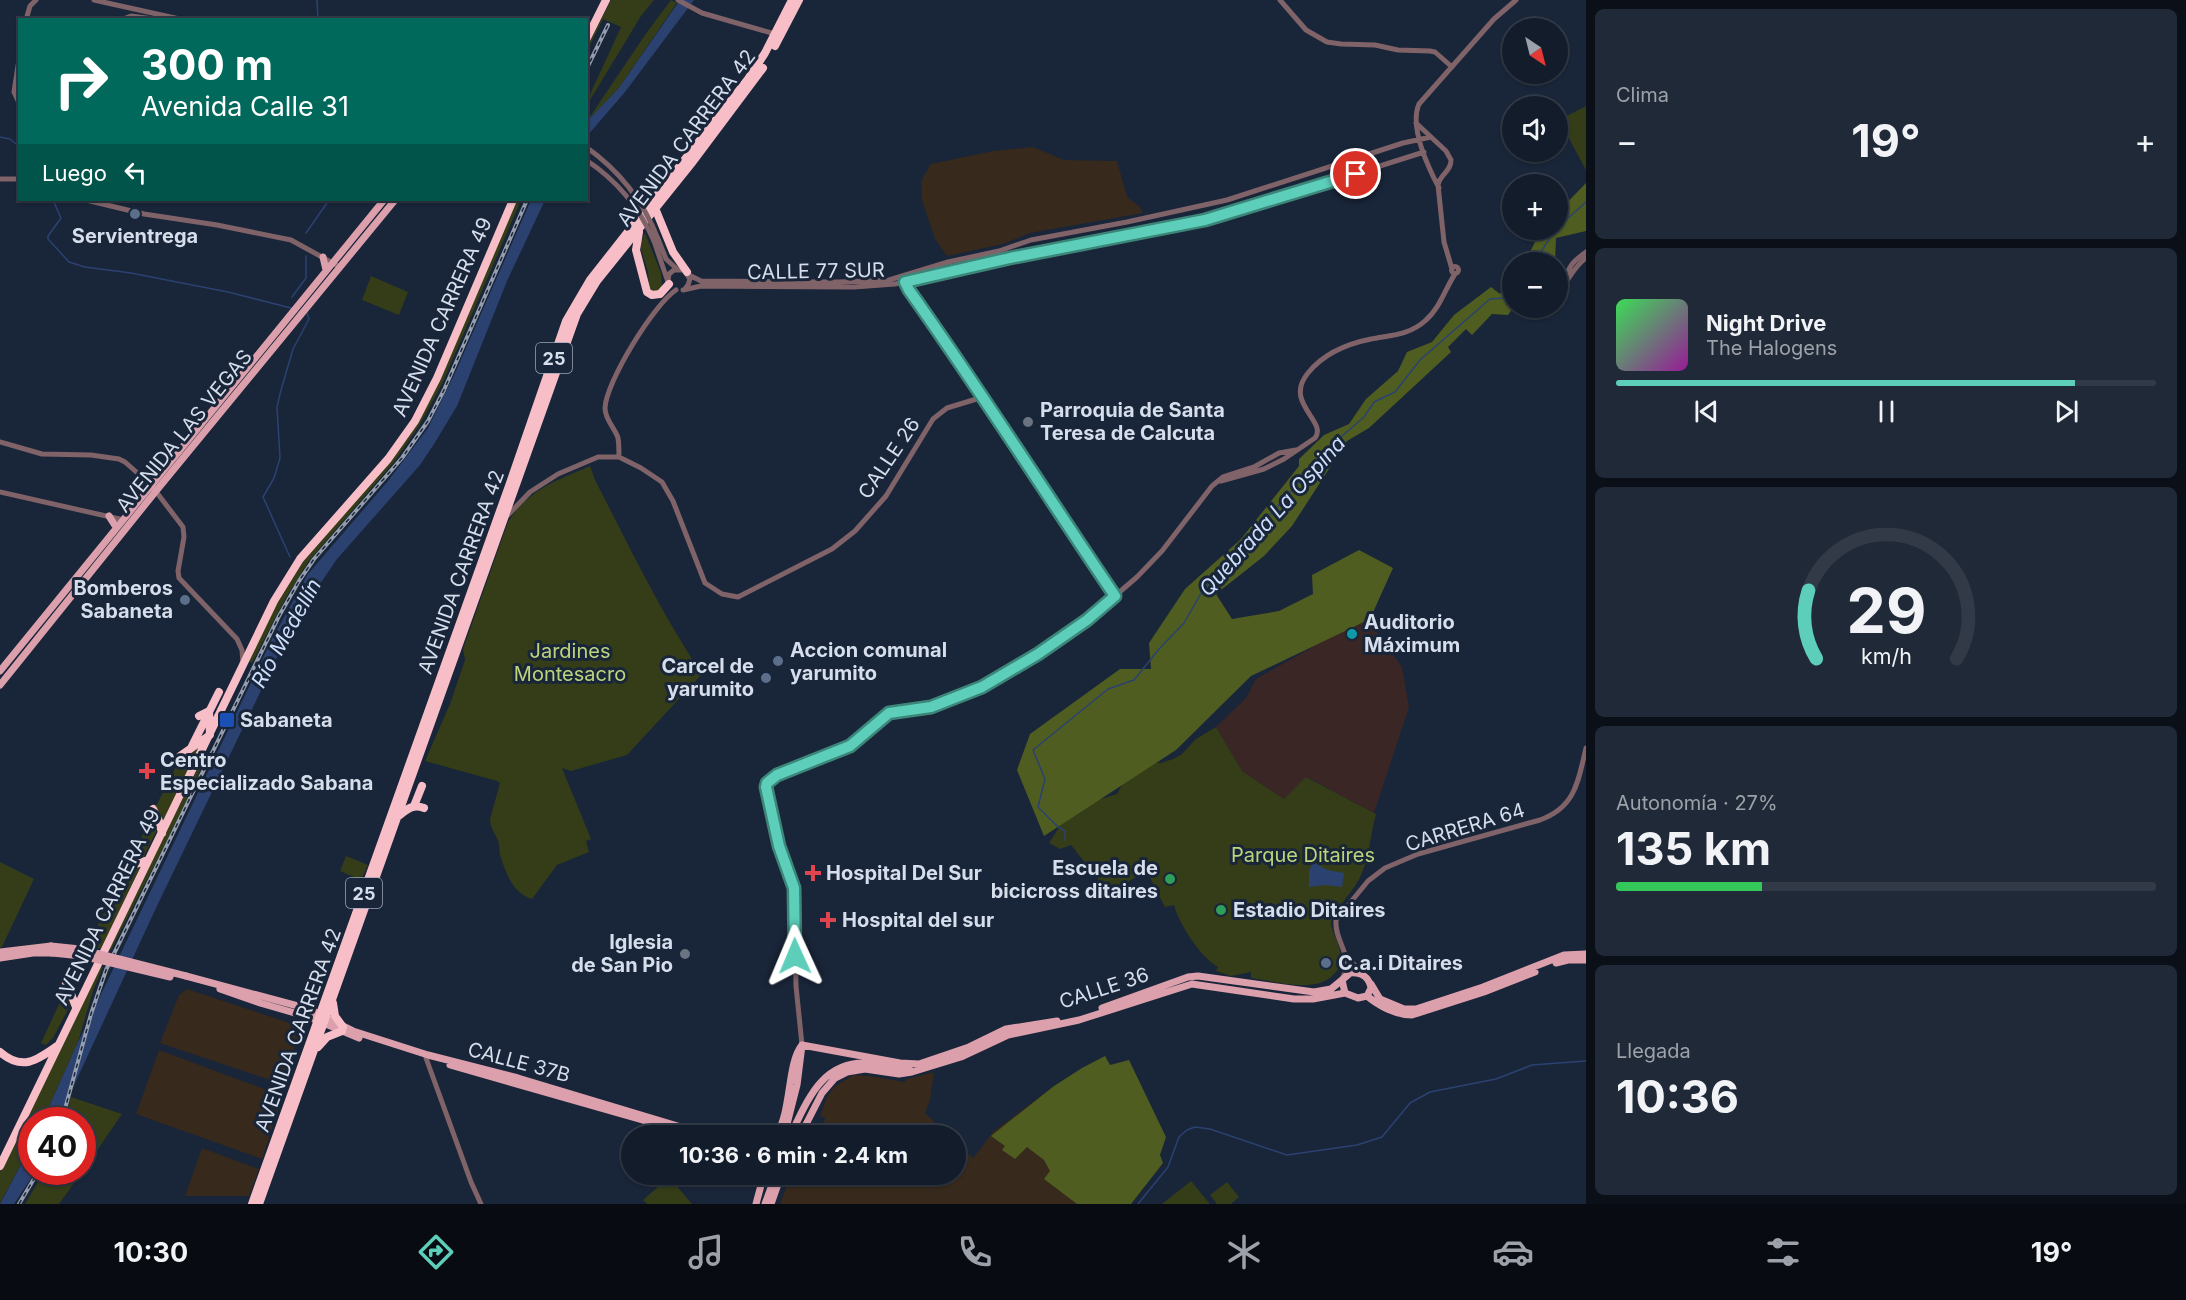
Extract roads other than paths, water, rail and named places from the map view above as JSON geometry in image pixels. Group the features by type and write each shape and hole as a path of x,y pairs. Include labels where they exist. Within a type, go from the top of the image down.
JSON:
{"highway":[{"path":"588,36 606,0"},
{"name":"AVENIDA CARRERA 42","path":"259,1204 313,1055 322,1019 333,999 581,306 597,281 757,78 793,5 804,0"},
{"name":"AVENIDA CARRERA 42","path":"252,1204 322,1019 566,321 590,280 748,80 778,34"},
{"name":"AVENIDA CARRERA 49","path":"0,1166 278,593 300,559 388,459 415,421 434,385 513,201"},
{"path":"655,208 673,252 688,274"},
{"path":"641,226 636,250 647,292 651,295 660,294 668,283"},
{"path":"519,458 519,477"},
{"path":"461,620 475,602"},
{"path":"209,696 232,688"},
{"path":"192,747 219,692"},
{"path":"180,756 210,735 209,711"},
{"path":"199,716 209,711"},
{"path":"414,806 422,786"},
{"path":"398,817 414,806 424,808"},
{"path":"153,809 162,833"},
{"path":"124,868 148,860"},
{"path":"352,946 355,920"},
{"path":"66,984 76,1007"},
{"path":"313,1055 327,1037 343,1029 335,1016 333,999"},
{"path":"0,1052 14,1062 25,1063 42,1057 57,1046"},
{"path":"272,1169 274,1142"}],"main road":[{"name":"AVENIDA LAS VEGAS","path":"0,685 132,521 153,488 383,201"},
{"name":"AVENIDA LAS VEGAS","path":"0,671 116,527 153,488 394,201"},
{"path":"323,257 326,270"},
{"path":"109,516 116,527"},
{"path":"0,952 51,949"},
{"path":"0,958 51,949"},
{"name":"CALLE 37B","path":"51,949 185,978 322,1019 343,1029 426,1058 658,1125"},
{"path":"1371,984 1367,996 1358,998 1345,993 1343,979 1357,973 1364,975 1371,984 1380,999 1404,1009 1416,1009 1483,987 1564,955 1586,954"},
{"path":"1367,996 1376,1004 1400,1013 1416,1014 1484,992 1562,961 1586,960"},
{"name":"CALLE 36","path":"802,1045 832,1054 842,1052 900,1063 919,1064 969,1047 1006,1029 1074,1018 1188,977 1198,976 1320,992 1331,989 1343,979"},
{"name":"CALLE 36","path":"806,1125 822,1093 835,1078 847,1072 865,1069 899,1074 912,1072 961,1056 1008,1035 1079,1020 1191,984 1294,999 1313,999 1345,993"},
{"name":"CALLE 37B","path":"343,1029 674,1125"},
{"path":"781,1125 797,1052 802,1045"},
{"path":"787,1125 797,1085 802,1045"},
{"path":"796,1125 823,1078 839,1068 865,1063 904,1069 919,1064"},
{"path":"799,1125 810,1099 821,1086 846,1070 856,1070"},
{"path":"756,1204 761,1185"},
{"path":"763,1204 769,1185"},
{"path":"771,1204 778,1185"}],"street":[{"path":"27,18 30,6 36,0"},
{"path":"93,0 131,9 158,12 178,18"},
{"path":"678,0 695,11 778,34"},
{"path":"1280,0 1306,30 1327,42 1435,52 1452,68"},
{"path":"1439,188 1431,172 1415,122 1419,104 1494,19 1516,0"},
{"path":"121,6 123,18"},
{"path":"131,9 128,12 131,16"},
{"path":"126,18 131,16 146,18"},
{"path":"18,66 14,93 18,101"},
{"path":"1415,122 1446,151 1451,160 1449,170 1443,174 1437,175 1431,172"},
{"name":"CALLE 77 SUR","path":"683,290 702,286 885,286 948,262 989,254 1031,240 1227,200 1403,143 1431,137"},
{"path":"588,148 622,177 646,213 668,283 676,291"},
{"name":"CALLE 77 SUR","path":"688,274 701,281 839,282 904,279 1216,218 1424,152"},
{"path":"504,518 530,492 558,474 598,457 619,457 617,436 606,415 605,407 611,383 621,363 661,304 676,291 683,290 690,282 688,274 677,269 666,259 628,195 605,173 588,161"},
{"path":"1220,481 1257,472 1284,459 1315,438 1319,431 1300,400 1299,391 1301,381 1325,356 1339,348 1371,339 1402,334 1420,326 1436,310 1452,280 1454,271 1444,242 1439,188 1439,181 1443,174"},
{"path":"0,179 18,179"},
{"path":"102,202 144,214 217,225 291,240 340,267"},
{"path":"1568,279 1575,260 1586,252"},
{"path":"1574,266 1586,258"},
{"path":"668,283 669,274 677,269"},
{"path":"904,279 909,290 980,391 1115,596"},
{"path":"977,399 980,391"},
{"path":"985,400 990,396"},
{"name":"CALLE 26","path":"619,457 649,473 666,487 701,577 711,588 732,597 742,595 832,549 855,531 880,503 897,481 933,420 947,408 977,399 985,400"},
{"path":"0,442 45,452 123,460 153,488 180,523 184,531 178,571 181,581 237,639 241,647 243,665"},
{"path":"802,1045 795,956 794,888 774,827 767,783 777,775 850,746 889,713 931,707 969,693 991,682 1058,640 1087,620 1137,577 1162,551 1212,486 1223,477 1254,467 1283,452 1296,450"},
{"path":"1283,452 1284,459"},
{"path":"0,492 132,521"},
{"path":"237,639 253,644"},
{"name":"CARRERA 64","path":"1343,979 1347,964 1335,927 1336,920 1373,875 1418,854 1540,820 1557,813 1569,800 1578,785 1586,748"},
{"name":"CARRERA 64","path":"1346,957 1364,975"},
{"path":"426,1058 464,1164 481,1204"}],"water":[{"path":"680,0 694,0 625,92 588,135 588,120 618,89"},
{"name":"Río Medellín","path":"531,201 545,201 507,281 457,406 420,465 337,559 294,622 155,910 64,1107 49,1107 272,639 308,574 388,481 428,428 455,373"},
{"path":"1313,862 1327,870 1344,873 1342,887 1325,885 1309,887 1309,871"},
{"path":"18,1170 18,1185 26,1185 14,1204 0,1204"}],"waterway":[{"path":"317,0 318,18"},
{"path":"0,137 10,139 18,145"},
{"path":"53,201 61,218 48,239 69,262 85,267 131,273 228,292 291,308"},
{"path":"306,233 328,201"},
{"name":"Quebrada La Ospina","path":"1568,218 1586,202"},
{"name":"Quebrada La Ospina","path":"1541,252 1549,240"},
{"path":"292,297 306,278 306,256"},
{"name":"Quebrada La Ospina","path":"1065,840 1065,831 1038,807 1045,779 1033,750 1108,689 1134,680 1184,623 1203,590 1334,443 1364,417 1374,402 1395,392 1420,360 1490,299 1502,298"},
{"path":"290,557 263,497 274,478 280,458 277,407 293,349 309,319 307,313"},
{"path":"1138,1204 1168,1167 1179,1137 1195,1127 1210,1129 1287,1155 1357,1145 1382,1137 1410,1103 1430,1092 1496,1079 1532,1065 1586,1061"}],"railway":[{"path":"588,66 608,25"},
{"path":"66,1107 91,1014 106,970 279,616 314,559 402,458 428,421 444,390 527,201"},
{"path":"19,1204 30,1185"}],"place":[{"name":"Servientrega","path":"135,214"},
{"name":"Parroquia de Santa Teresa de Calcuta","path":"1028,422"},
{"name":"Bomberos Sabaneta","path":"185,600"},
{"name":"Auditorio Máximum","path":"1352,634"},
{"name":"Accion comunal yarumito","path":"778,661"},
{"name":"Carcel de yarumito","path":"766,678"},
{"name":"Sabaneta","path":"227,720"},
{"name":"Centro Especializado Sabana","path":"147,771"},
{"name":"Hospital Del Sur","path":"813,873"},
{"name":"Escuela de bicicross ditaires","path":"1170,879"},
{"name":"Estadio Ditaires","path":"1221,910"},
{"name":"Hospital del sur","path":"828,920"},
{"name":"Iglesia de San Pio","path":"685,954"},
{"name":"C.a.i Ditaires","path":"1326,963"}],"park label":[{"name":"Jardines Montesacro","path":"570,662"},
{"name":"Parque Ditaires","path":"1303,855"}]}
